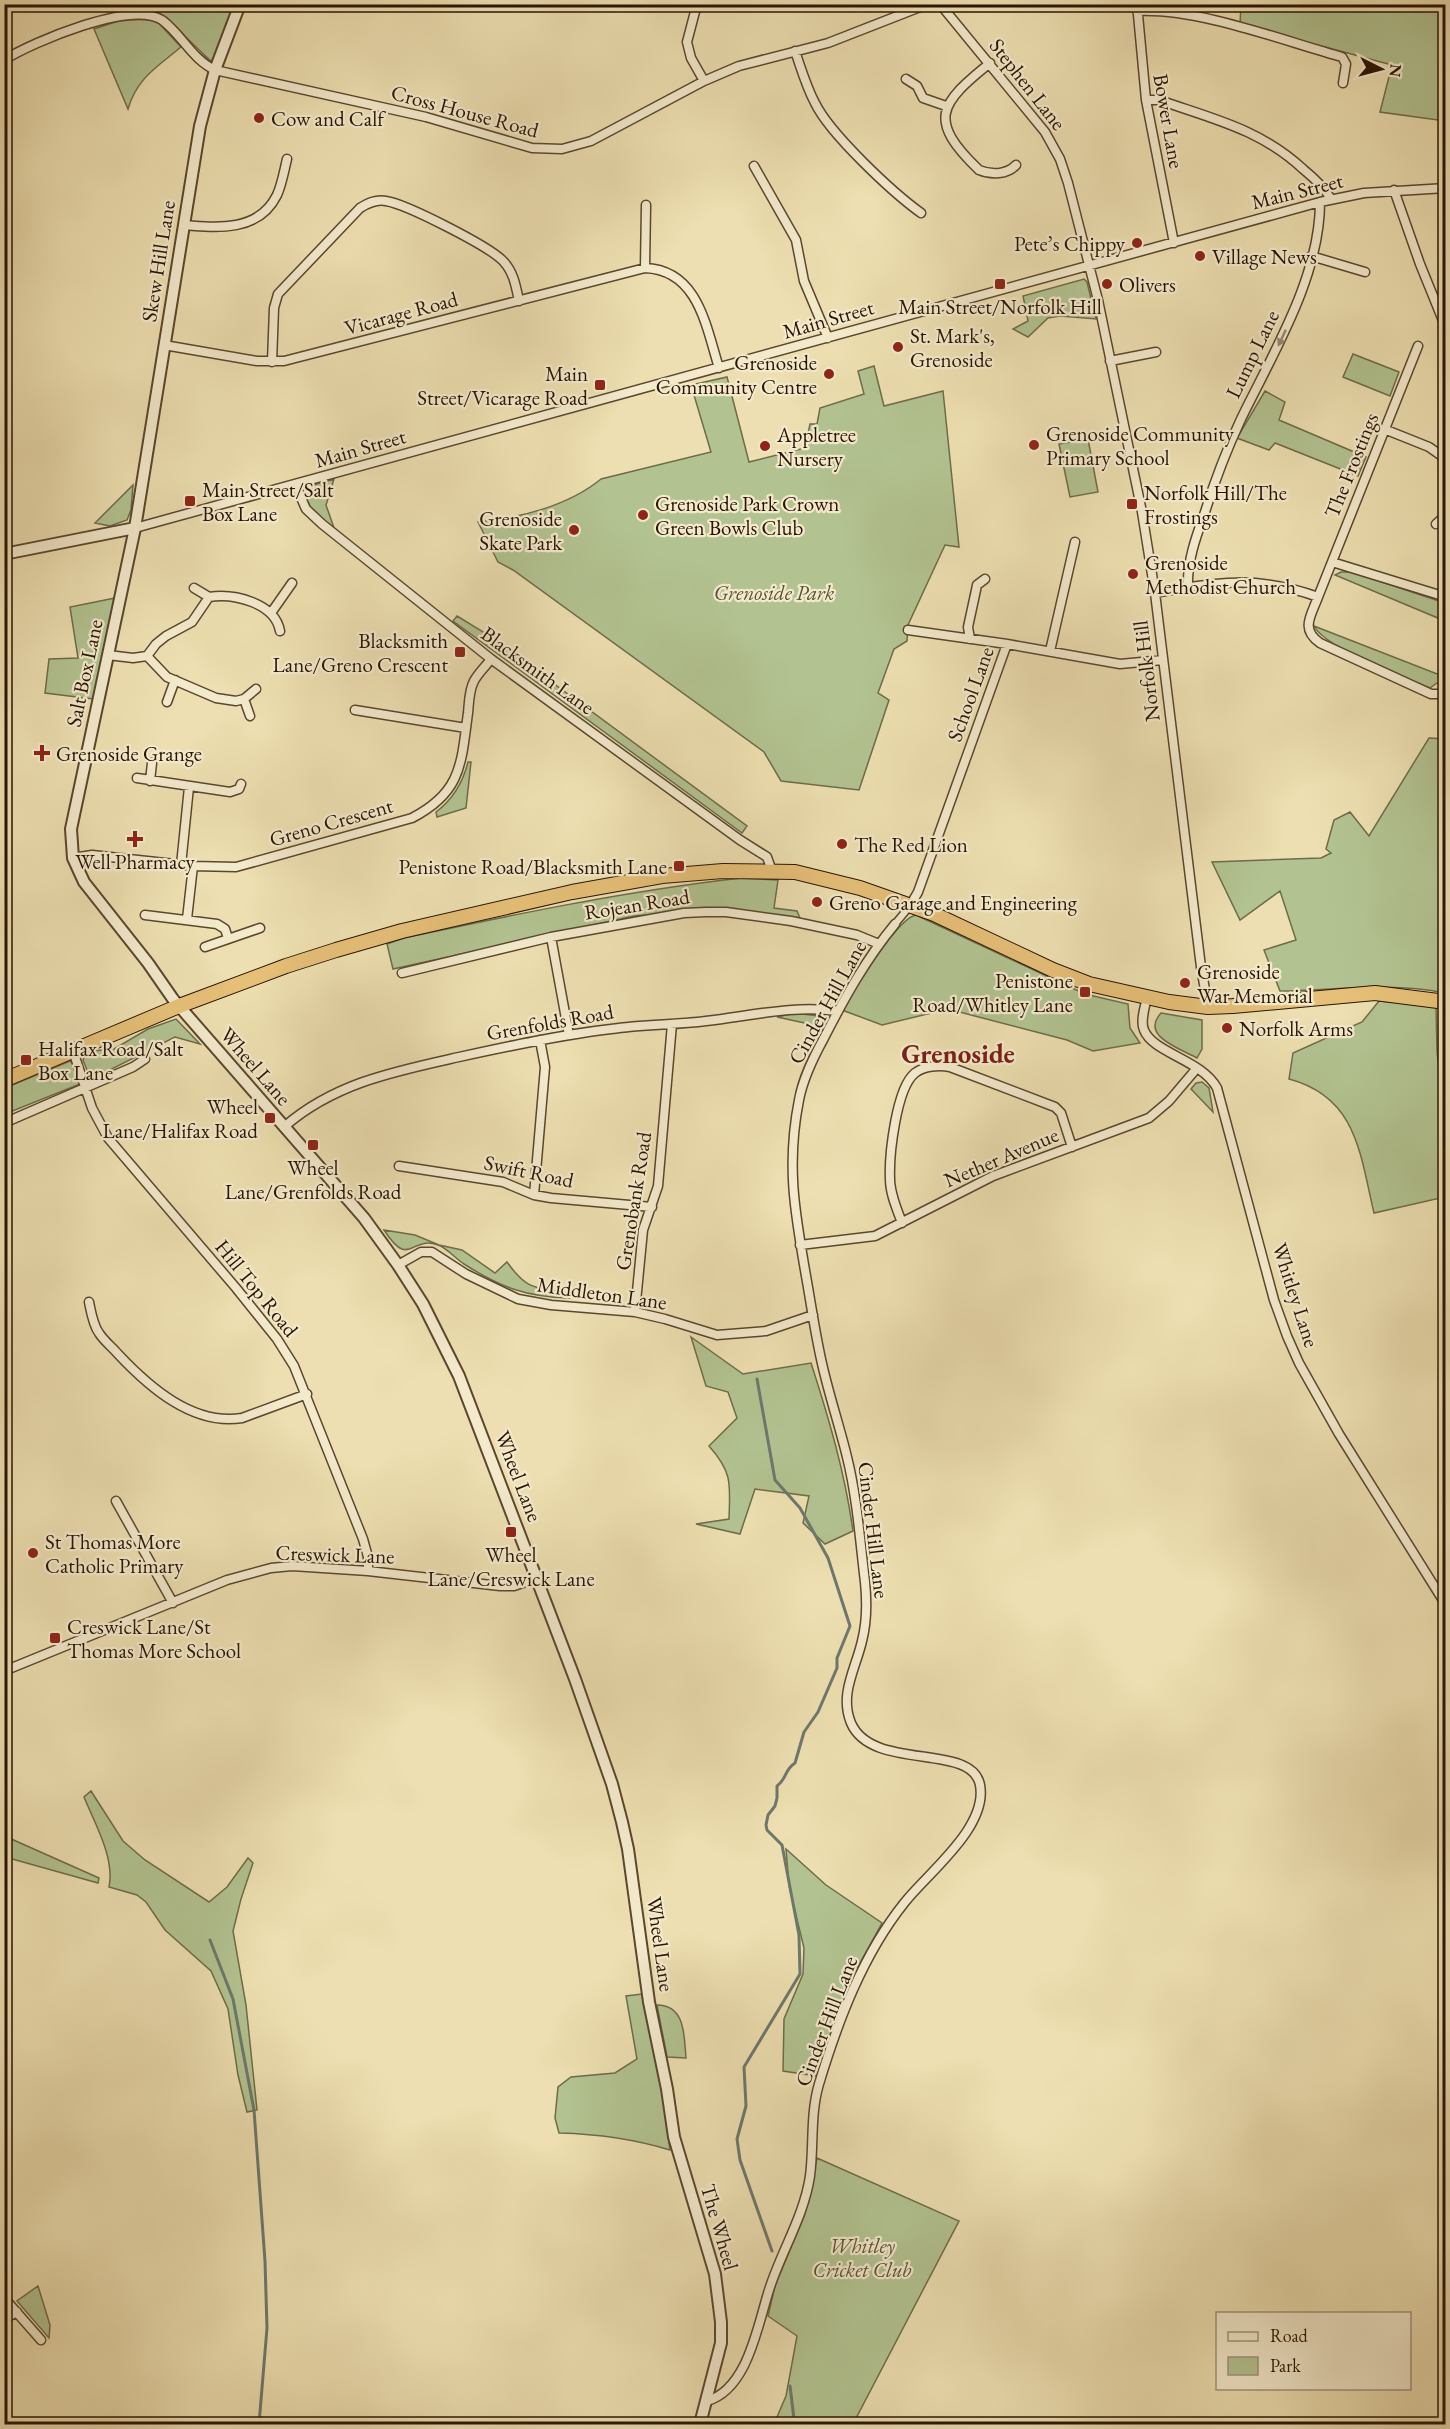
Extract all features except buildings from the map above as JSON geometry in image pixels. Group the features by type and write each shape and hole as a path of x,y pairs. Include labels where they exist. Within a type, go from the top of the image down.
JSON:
{"highway":[{"path":"4,1080 179,1006 336,950 486,911 572,892 662,876 723,871 795,872 911,904 1053,970 1089,984 1147,997 1208,1007 1375,993 1446,1002"}],"street":[{"name":"Skew Hill Lane","path":"135,528 200,126 215,70 240,4"},
{"path":"698,4 687,42 691,58 704,81"},
{"name":"Cross House Road","path":"215,70 426,117 517,145 545,150 577,147 591,141 704,81 748,62 828,43 928,4"},
{"name":"Stephen Lane","path":"940,4 1028,109 1054,146 1068,183 1089,265"},
{"path":"1137,8 1191,15 1342,57 1346,64 1342,83"},
{"name":"Bower Lane","path":"1137,8 1146,100 1174,243"},
{"path":"4,60 22,49 69,28 105,19 143,14 160,18 195,56 215,70"},
{"path":"795,51 808,88 824,118 896,193 921,213"},
{"path":"990,63 964,83 949,100 946,106 946,123 953,141 979,170 985,173 1007,172 1016,165"},
{"path":"906,79 917,86 924,98 946,106"},
{"path":"1146,100 1159,100 1253,133 1295,161 1315,179 1331,200"},
{"path":"184,225 232,227 251,220 275,198 287,159"},
{"path":"754,166 793,234 804,281 828,338"},
{"name":"Main Street","path":"135,528 1320,202 1394,190 1446,188"},
{"path":"1394,190 1446,328"},
{"path":"272,362 274,308 278,294 360,208 376,201 402,206 495,253 509,268 519,301"},
{"name":"Lump Lane","path":"1188,587 1190,558 1211,493 1240,420 1287,326 1311,256 1319,225 1320,202"},
{"path":"645,268 646,205"},
{"path":"1311,256 1365,272"},
{"name":"Norfolk Hill","path":"1089,265 1142,512 1155,593 1197,936 1208,1007"},
{"name":"Vicarage Road","path":"164,345 272,362 645,268 663,270 684,282 692,293 719,368"},
{"name":"The Frostings","path":"1418,346 1309,621 1310,633 1320,643 1431,694 1439,694"},
{"path":"1110,361 1156,352"},
{"path":"1384,429 1429,447 1446,459"},
{"name":"Blacksmith Lane","path":"296,484 306,509 312,516 491,659 740,840 768,856 772,871"},
{"path":"1436,524 1446,515"},
{"path":"4,554 135,528"},
{"name":"Salt Box Lane","path":"135,528 73,813 71,844 73,858 90,891 148,963 179,1006"},
{"path":"1050,651 1075,542"},
{"path":"1332,562 1446,597"},
{"path":"970,639 968,627 976,590 985,579"},
{"path":"1155,593 1188,587 1254,582 1293,588 1318,597"},
{"path":"271,613 292,583"},
{"path":"194,588 209,597 236,598 271,613 280,631"},
{"path":"147,657 161,640 192,622 209,597"},
{"path":"908,630 1007,644"},
{"name":"School Lane","path":"911,904 918,892 1007,644 1120,664 1163,660"},
{"path":"108,655 124,658 147,657 167,677 216,698 244,699 256,689"},
{"name":"Greno Crescent","path":"73,858 92,855 181,865 236,867 412,818 437,803 452,785 461,762 474,681 491,659"},
{"path":"167,702 175,680"},
{"path":"244,699 250,716"},
{"path":"355,710 466,728"},
{"path":"150,781 152,763"},
{"path":"137,778 230,792 238,789 241,784"},
{"path":"181,865 189,787"},
{"path":"187,919 194,866"},
{"path":"896,924 911,904"},
{"name":"Rojean Road","path":"402,973 551,936 684,913 726,912 817,926 857,935 879,944"},
{"path":"144,915 187,919 222,926 228,938"},
{"name":"Cinder Hill Lane","path":"707,2401 721,2396 735,2380 755,2336 769,2289 806,2194 810,2174 813,2111 818,2087 863,1969 892,1919 967,1833 975,1816 980,1796 977,1778 965,1765 896,1752 874,1744 856,1732 852,1725 847,1708 848,1686 862,1641 867,1599 850,1471 820,1358 794,1208 791,1176 796,1118 804,1078 857,976 896,924"},
{"path":"206,947 260,928"},
{"path":"551,936 569,1035"},
{"name":"Whitley Lane","path":"1147,997 1143,1023 1148,1036 1197,1068 1210,1078 1217,1088 1274,1300 1299,1363 1339,1434 1446,1605"},
{"name":"Wheel Lane","path":"179,1006 364,1218 398,1265 440,1335 459,1376 579,1690 619,1813 628,1849 649,2002 657,2041"},
{"name":"Grenfolds Road","path":"284,1127 322,1099 368,1079 399,1070 540,1040 631,1026 806,1008 837,1011"},
{"name":"Grenobank Road","path":"635,1312 643,1230 652,1207 659,1173 672,1023"},
{"path":"534,1195 545,1067 540,1040"},
{"name":"Hill Top Road","path":"74,1051 92,1108 108,1138 277,1339 294,1366 307,1394 366,1549 368,1571"},
{"path":"4,1123 133,1067 145,1059"},
{"path":"902,1223 891,1186 891,1161 900,1101 904,1087 915,1072 933,1066 950,1067 1055,1107 1061,1113 1072,1147"},
{"name":"Nether Avenue","path":"800,1245 875,1236 993,1176 1149,1118 1169,1101 1197,1068"},
{"name":"Swift Road","path":"399,1166 503,1182 534,1195 652,1207"},
{"name":"Middleton Lane","path":"398,1265 421,1252 432,1252 466,1274 518,1299 551,1305 635,1312 706,1332 726,1335 766,1331 813,1315"},
{"path":"89,1302 99,1333 152,1389 183,1406 232,1419 242,1418 307,1394"},
{"path":"116,1501 173,1603"},
{"name":"Creswick Lane","path":"4,1671 227,1580 272,1568 292,1566 368,1571 500,1586 514,1586 537,1578"},
{"name":"The Wheel","path":"657,2041 679,2159 711,2258 718,2296 721,2343 700,2424"},
{"path":"4,2298 41,2340"},
{"path":"4,2319 17,2312"}],"green space":[{"path":"148,5 235,5 216,57 211,61"},
{"path":"1241,5 1445,5 1445,121 1380,112 1392,65 1240,24"},
{"path":"130,17 156,20 181,47 142,81 128,109 94,29"},
{"path":"1084,279 1087,282 1096,319 1060,316 1048,318 1028,337 1013,329 1028,321 1023,296"},
{"path":"1353,354 1399,372 1390,396 1343,377"},
{"name":"Grenoside Park","path":"874,366 884,406 943,391 959,547 945,545 908,625 907,641 894,649 878,693 889,700 859,790 781,781 764,752 513,570 498,562 478,522 527,514 574,497 601,479 711,452 691,385 727,377 749,462 805,448 810,424 817,424 820,408 864,394 858,371"},
{"path":"1265,391 1285,402 1279,420 1366,457 1358,476 1275,443 1269,450 1237,438"},
{"path":"1088,439 1098,492 1070,497 1059,444"},
{"path":"334,479 326,505 334,528 313,512 305,497 310,486"},
{"path":"133,485 131,510 127,520 110,526 95,523"},
{"path":"1341,572 1352,572 1445,603 1445,621 1335,575"},
{"path":"115,598 93,699 45,693 49,659 78,658 70,607"},
{"path":"457,616 485,633 747,826 742,833 453,621"},
{"path":"1314,626 1445,677 1445,697 1442,690 1443,685 1437,683 1430,688 1366,661 1321,635"},
{"path":"1429,738 1445,739 1445,993 1383,987 1280,991 1264,950 1296,940 1280,891 1240,920 1212,862 1321,858 1331,853 1326,849 1334,820 1350,812 1369,836"},
{"path":"468,762 471,762 466,808 437,817 436,812 452,796 460,783"},
{"path":"741,878 778,880 774,908 797,911 800,918 723,909 634,916 393,969 387,944 404,938 572,904 656,889"},
{"path":"916,915 1085,994 1128,1004 1130,1028 1140,1043 1093,1051 1067,1040 948,1009 882,1025 842,1010 887,941 908,919"},
{"path":"1379,1001 1436,1006 1437,1051 1445,1128 1445,1197 1374,1213 1359,1149 1342,1114 1329,1099 1312,1088 1289,1079 1293,1053 1362,1022"},
{"path":"794,1013 819,1016 823,1027 777,1017"},
{"path":"1161,1013 1202,1020 1202,1049 1197,1058 1158,1035 1155,1028"},
{"path":"176,1019 200,1044 175,1037 94,1078 89,1075 83,1060 85,1055 92,1051 114,1049 148,1029"},
{"path":"70,1061 74,1065 80,1084 5,1114 5,1088"},
{"path":"1202,1082 1209,1088 1213,1112 1191,1089 1196,1083"},
{"path":"384,1230 415,1235 439,1245 462,1250 495,1273 507,1262 526,1283 566,1293 569,1298 540,1296 502,1285 464,1264 438,1245 429,1243 405,1250 399,1248"},
{"path":"691,1337 743,1374 811,1363 836,1446 853,1531 825,1544 803,1523 809,1496 755,1489 740,1534 696,1524 729,1519 730,1497 726,1472 709,1446 737,1418 728,1392 706,1386"},
{"path":"91,1791 123,1841 145,1860 209,1902 227,1887 248,1858 253,1863 233,1931 246,2005 257,2110 247,2112 238,2075 228,2009 211,1971 165,1930 146,1902 137,1895 109,1887 107,1853 84,1797"},
{"path":"9,1838 99,1878 98,1883 5,1857"},
{"path":"786,1849 826,1885 882,1923 854,1974 816,2076 783,2071 784,2019 803,1974 804,1948 789,1886"},
{"path":"642,1994 657,2057 670,2150 616,2138 559,2133 555,2118 558,2087 571,2077 615,2073 637,2059 626,1996"},
{"path":"657,2005 666,2006 678,2016 684,2032 686,2058 667,2057"},
{"name":"Whitley Cricket Club","path":"817,2158 959,2221 853,2424 774,2424 786,2396 797,2336 768,2316 775,2286 805,2214"},
{"path":"38,2286 50,2325 49,2338 17,2301"}],"waterway":[{"path":"757,1379 775,1480 800,1508 828,1558 850,1626 837,1658 837,1668 818,1712 804,1732 795,1763 777,1786 775,1806 768,1815 766,1825 767,1830 782,1845 799,1935 800,1974 744,2067 746,2106 737,2139 740,2160 772,2251"},
{"path":"210,1940 233,1999 254,2110 265,2261 267,2328 259,2424"},
{"path":"790,2386 794,2419 805,2424"}],"place":[{"name":"Cow and Calf","path":"259,118"},
{"name":"Pete’s Chippy","path":"1137,243"},
{"name":"Village News","path":"1200,256"},
{"name":"Main Street/Norfolk Hill","path":"1000,284"},
{"name":"Olivers","path":"1107,284"},
{"name":"St. Mark's, Grenoside","path":"898,347"},
{"name":"Grenoside Community Centre","path":"829,374"},
{"name":"Main Street/Vicarage Road","path":"600,385"},
{"name":"Grenoside Community Primary School","path":"1034,445"},
{"name":"Appletree Nursery","path":"765,446"},
{"name":"Main Street/Salt Box Lane","path":"190,501"},
{"name":"Norfolk Hill/The Frostings","path":"1132,504"},
{"name":"Grenoside Park Crown Green Bowls Club","path":"643,515"},
{"name":"Grenoside Skate Park","path":"574,530"},
{"name":"Grenoside Methodist Church","path":"1133,574"},
{"name":"Blacksmith Lane/Greno Crescent","path":"460,652"},
{"name":"Grenoside Grange","path":"42,753"},
{"name":"Well Pharmacy","path":"135,839"},
{"name":"The Red Lion","path":"842,844"},
{"name":"Penistone Road/Blacksmith Lane","path":"679,866"},
{"name":"Greno Garage and Engineering","path":"817,902"},
{"name":"Grenoside War Memorial","path":"1185,983"},
{"name":"Penistone Road/Whitley Lane","path":"1085,992"},
{"name":"Norfolk Arms","path":"1227,1028"},
{"name":"Halifax Road/Salt Box Lane","path":"26,1060"},
{"name":"Wheel Lane/Halifax Road","path":"270,1118"},
{"name":"Wheel Lane/Grenfolds Road","path":"313,1145"},
{"name":"Wheel Lane/Creswick Lane","path":"511,1532"},
{"name":"St Thomas More Catholic Primary","path":"33,1553"},
{"name":"Creswick Lane/St Thomas More School","path":"55,1638"}],"district":[{"name":"Grenoside","path":"958,1053"}]}
